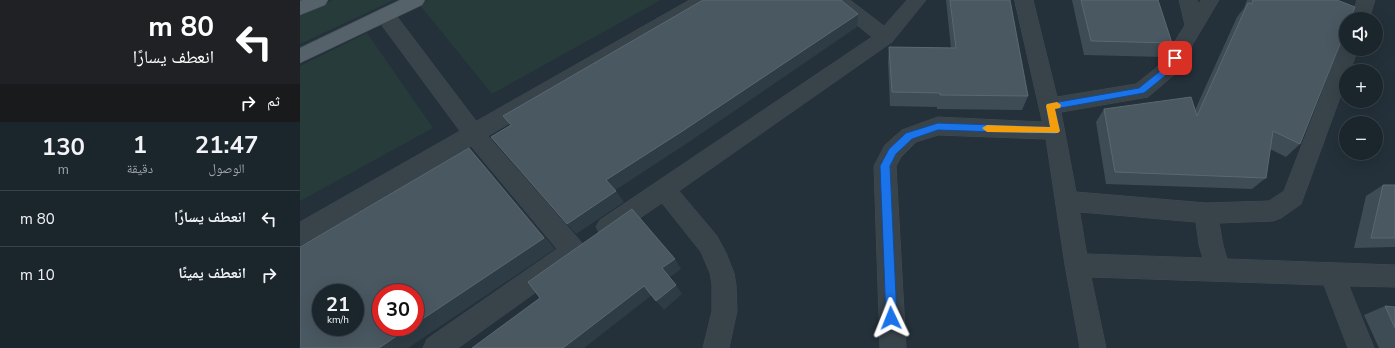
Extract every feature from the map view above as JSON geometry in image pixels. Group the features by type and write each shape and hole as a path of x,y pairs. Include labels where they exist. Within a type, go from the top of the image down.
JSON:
{"main road":[{"path":"300,8 319,0"},
{"path":"300,56 416,0"}],"street":[{"path":"300,234 704,0"},
{"path":"838,0 885,37"},
{"path":"436,348 584,244 885,37 918,0"},
{"path":"1024,0 1055,131 1077,265 1093,348"},
{"path":"1188,0 1195,26"},
{"path":"1050,106 1141,91 1168,69 1210,0"},
{"path":"1309,0 1343,12"},
{"path":"1362,12 1366,0"},
{"path":"385,15 473,133 584,244"},
{"path":"1066,201 1206,213 1273,211 1293,197 1345,56"},
{"path":"892,348 885,166 893,151 909,136 938,126 1055,131"},
{"path":"664,189 712,248 719,264 725,297 724,315 716,348"},
{"path":"1206,213 1211,245 1219,270"},
{"path":"1077,265 1395,276"},
{"path":"1332,274 1361,348"}],"green space":[{"path":"333,0 394,0 300,44 300,15"},
{"path":"428,0 661,0 492,94 419,4"},
{"path":"367,33 433,128 300,201 300,66"}],"building":[{"path":"703,0 841,0 858,14 606,180 616,191 567,224 491,137 511,125 503,116"},
{"path":"950,0 1010,0 1028,96 940,95 940,93 892,92 889,47 956,48"},
{"path":"1081,0 1158,0 1172,43 1091,41"},
{"path":"1253,0 1337,0 1355,7 1353,12 1339,12 1339,46 1300,144 1273,131 1266,178 1115,172 1104,109 1191,97 1197,116 1248,3 1252,4"},
{"path":"469,148 544,238 424,318 424,284 372,284 372,336 397,336 379,348 300,348 300,247"},
{"path":"1383,185 1395,185 1395,238 1371,238"},
{"path":"632,209 675,259 662,268 676,285 656,301 644,286 563,348 472,348 540,298 528,282"},
{"path":"1385,306 1395,307 1395,328"}],"slow traffic":[{"path":"987,128 1055,131 1050,106 1057,105"}],"route":[{"path":"891,318 885,166 893,151 909,136 938,126 1055,131 1050,106 1141,91 1168,69 1175,58"}]}
